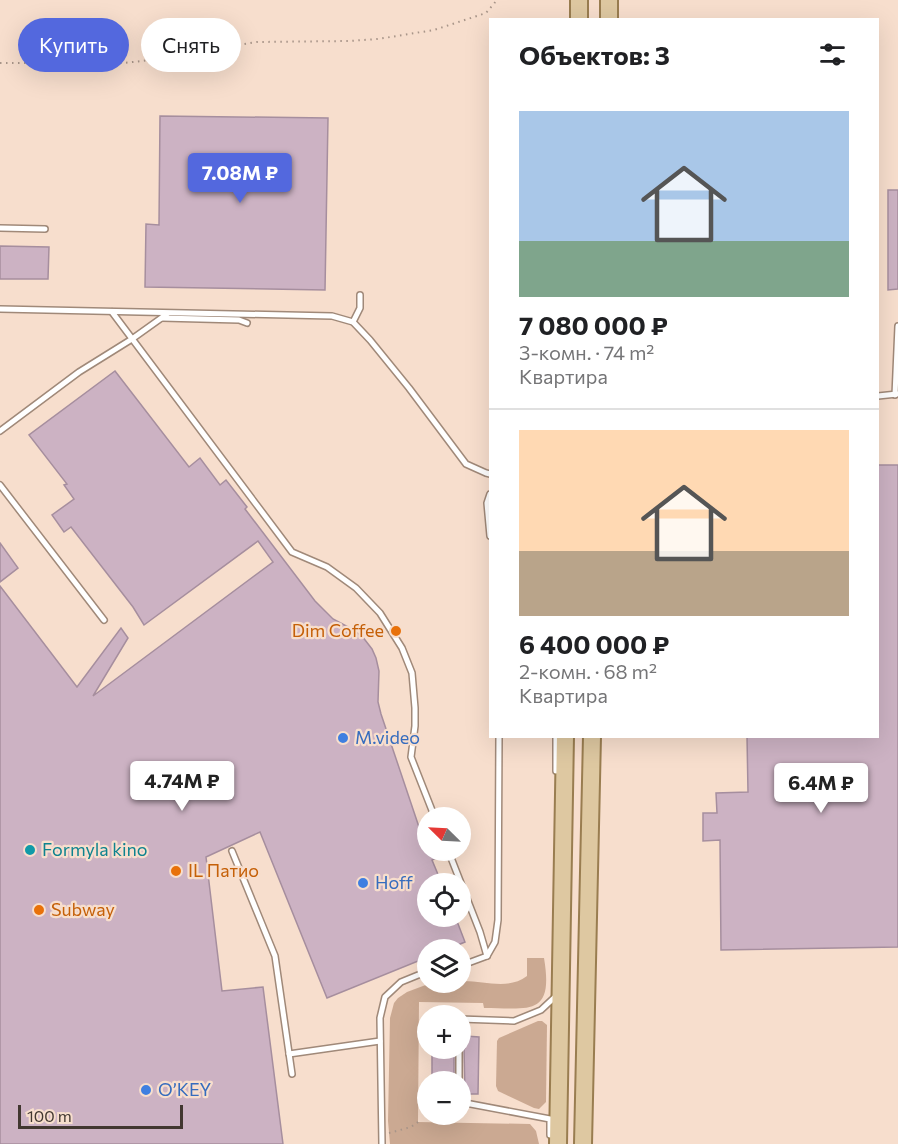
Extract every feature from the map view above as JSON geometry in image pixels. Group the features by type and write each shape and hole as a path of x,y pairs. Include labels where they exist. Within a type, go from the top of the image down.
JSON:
{"main road":[{"path":"579,0 579,18"},
{"path":"600,0 600,18"},
{"path":"609,0 609,18"},
{"path":"558,1144 565,738"},
{"path":"583,1141 592,738"}],"lane":[{"path":"0,228 45,229"},
{"path":"353,322 360,309 360,295"},
{"path":"0,309 332,316 353,322 409,388 466,464 489,474"},
{"path":"112,312 292,552 327,567 356,588 380,613 394,633 412,673 416,726 411,757 431,807"},
{"path":"0,431 79,372 168,313"},
{"path":"161,318 239,320 247,323 242,314"},
{"path":"879,396 896,394 898,326"},
{"path":"0,485 104,620"},
{"path":"489,497 487,503 489,525"},
{"path":"471,962 487,956 495,942 498,920 499,738"},
{"path":"556,738 556,781"},
{"path":"585,738 585,847 589,861"},
{"path":"557,826 557,848 563,864"},
{"path":"232,851 275,956 292,1074"},
{"path":"452,861 487,956"},
{"path":"382,1144 380,1018 385,997 401,982 417,975"},
{"path":"471,1019 514,1021 541,1010 562,990"},
{"path":"289,1054 380,1041"},
{"path":"471,1104 550,1119 550,1144"}],"path":[{"path":"0,63 124,63 257,42 378,39 434,30 465,20 486,13 497,0"},
{"path":"381,1135 411,1127 417,1123"}],"shaded area":[{"path":"527,958 544,958 545,991 541,1000 525,1008 484,1008 483,1003 419,1002 417,1005 417,1125 530,1124 536,1131 539,1144 390,1144 388,1121 390,1018 394,1003 398,998 417,988 417,993 471,993 471,981 503,984 527,976"},
{"path":"538,1021 547,1025 546,1102 539,1109 498,1091 496,1086 497,1041 499,1038"}],"building":[{"path":"160,116 328,118 325,290 145,287 146,224 159,225"},
{"path":"888,190 898,190 898,289 888,290"},
{"path":"0,246 49,247 48,279 0,279"},
{"path":"115,371 189,467 200,458 220,485 226,480 247,507 245,509 315,601 333,619 362,636 376,658 379,671 378,702 381,714 417,821 417,861 432,861 437,873 417,873 417,927 459,927 464,939 417,939 417,961 327,998 260,832 206,857 222,991 263,987 283,1144 0,1144 0,586 77,687 121,628 128,638 93,696 273,562 258,541 144,625 133,607 71,527 64,532 52,515 74,499 64,485 67,484 29,435"},
{"path":"879,465 898,465 898,947 721,950 720,840 703,841 703,813 717,813 716,793 748,792 747,738 879,738"},
{"path":"0,543 18,568 0,582"},
{"path":"471,1036 479,1037 478,1094 471,1094 471,1071 464,1071 464,1059 471,1059"},
{"path":"432,1059 454,1059 454,1071 432,1071"}],"place":[{"name":"Dim Coffee","path":"396,631"},
{"name":"M.video","path":"343,738"},
{"name":"Formyla kino","path":"30,850"},
{"name":"IL Патио","path":"176,871"},
{"name":"Hoff","path":"363,883"},
{"name":"Subway","path":"39,910"},
{"name":"O’KEY","path":"146,1090"}]}
